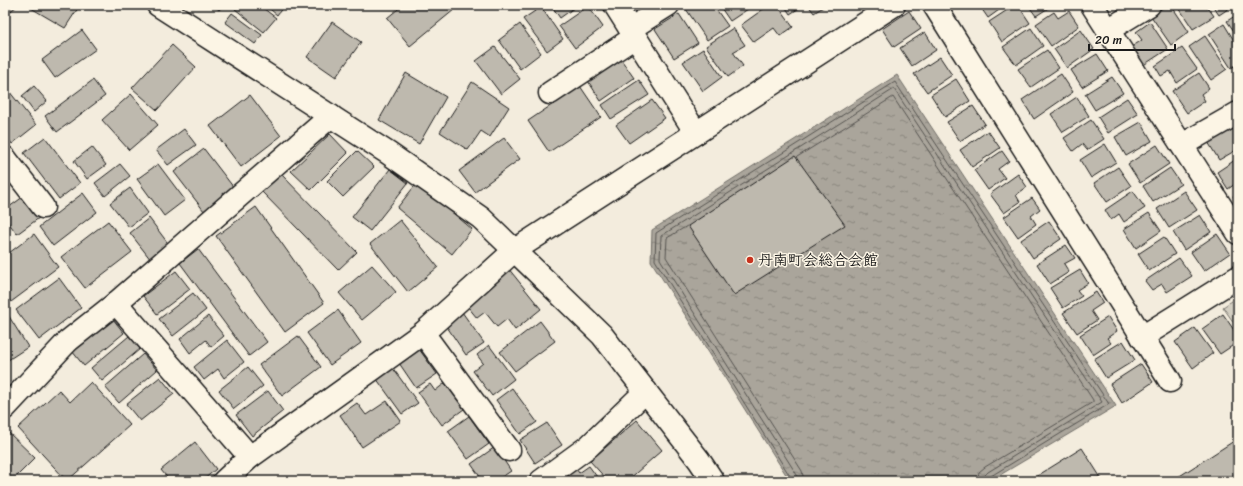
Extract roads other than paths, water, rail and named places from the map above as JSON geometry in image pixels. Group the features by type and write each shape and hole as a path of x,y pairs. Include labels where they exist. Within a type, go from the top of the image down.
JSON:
{"street":[{"path":"158,5 331,116 481,218 602,335 699,460 713,481"},
{"path":"615,5 696,133"},
{"path":"550,93 633,33 668,5"},
{"path":"224,481 250,457 423,333 515,250 894,5"},
{"path":"934,5 1170,381"},
{"path":"1092,5 1238,233"},
{"path":"1108,30 1149,5"},
{"path":"1182,145 1238,113"},
{"path":"5,408 68,340 116,303 331,116"},
{"path":"5,158 43,207"},
{"path":"1142,337 1238,277"},
{"path":"116,303 250,457"},
{"path":"423,333 509,450"},
{"path":"541,481 589,446 646,392"}],"water":[{"path":"897,75 1116,406 990,481 790,481 651,261 652,230"}],"place":[{"name":"丹南町会総合会館","path":"750,260"}]}
